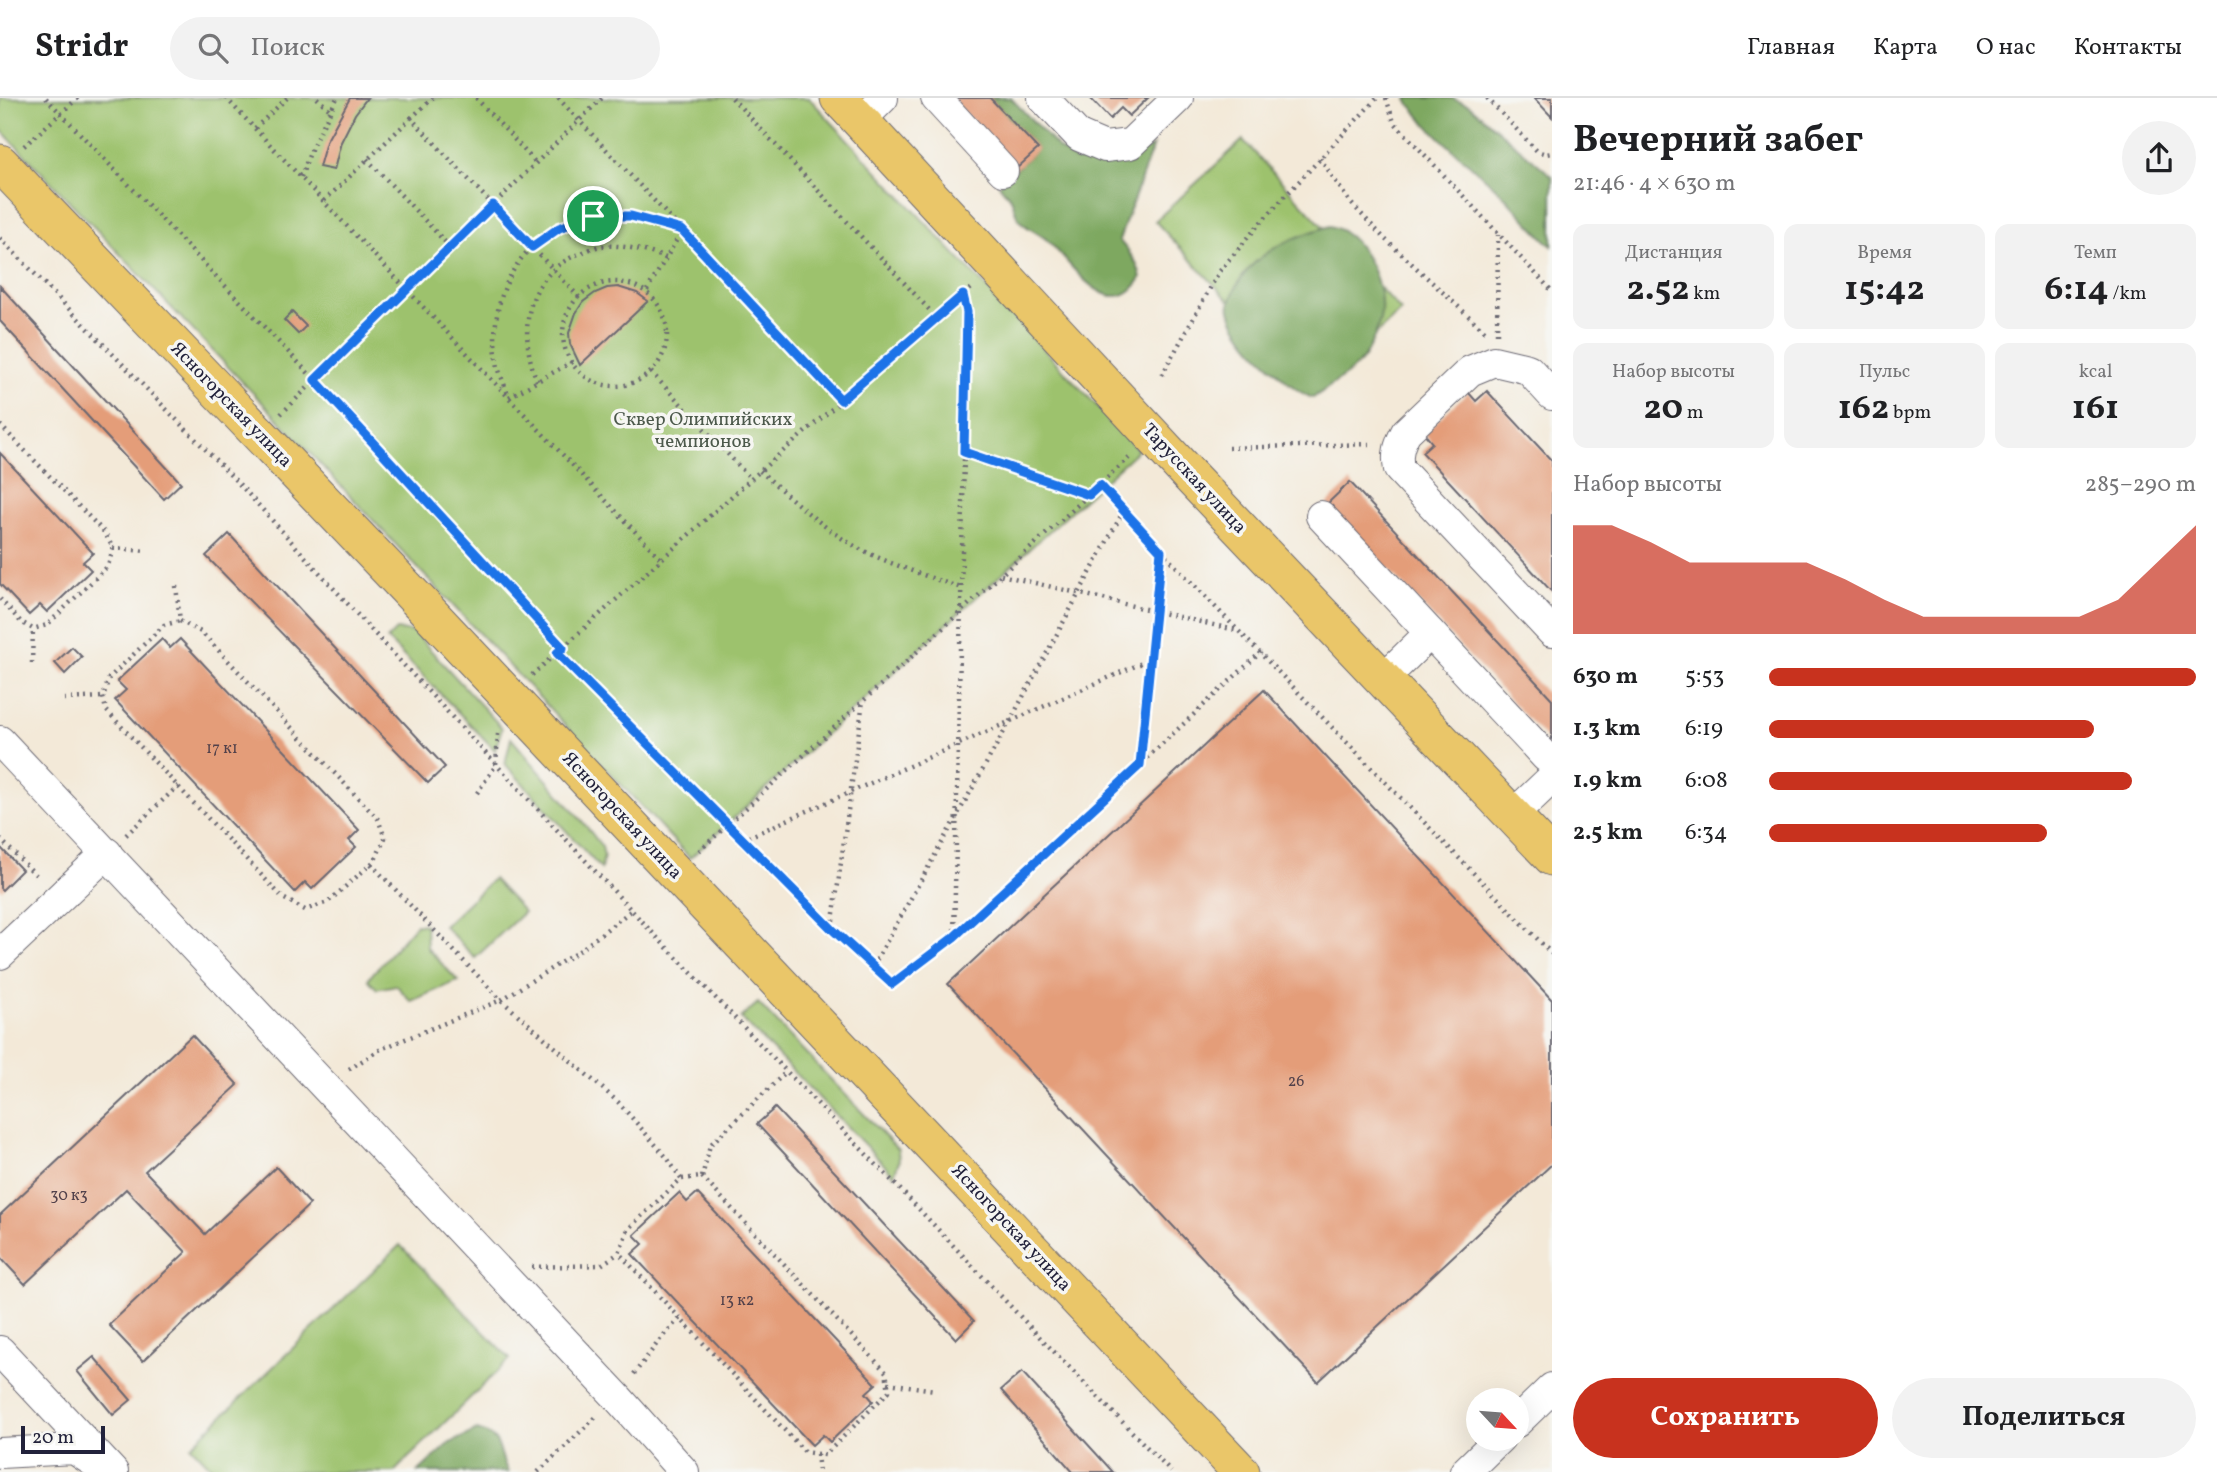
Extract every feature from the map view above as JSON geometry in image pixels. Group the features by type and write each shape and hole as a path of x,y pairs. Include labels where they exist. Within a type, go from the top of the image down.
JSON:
{"main road":[{"name":"Тарусская улица","path":"861,106 1162,446 1552,857"},
{"name":"Ясногорская улица","path":"2,165 409,590 1241,1472"}],"street":[{"path":"936,98 1003,171"},
{"path":"1043,98 1079,135 1105,147 1130,144 1178,98"},
{"path":"1552,395 1528,369 1494,361 1470,371 1406,432 1397,456 1399,469 1552,632"},
{"path":"1321,516 1430,633 1549,768 1513,815"},
{"path":"1384,678 1430,633"},
{"path":"0,741 617,1397 684,1472"},
{"path":"0,954 107,853"},
{"path":"0,1351 111,1472"},
{"path":"1530,1409 1552,1388"},
{"path":"0,1454 74,1449 111,1472"},
{"path":"1465,1472 1487,1451"}],"path":[{"path":"46,98 315,380 563,648"},
{"path":"2,165 78,98"},
{"path":"226,98 662,560"},
{"path":"255,128 287,98"},
{"path":"317,98 330,110"},
{"path":"301,177 312,147 337,98"},
{"path":"324,201 433,98"},
{"path":"476,98 536,163"},
{"path":"558,98 841,400"},
{"path":"254,429 277,418 602,98"},
{"path":"732,98 936,317"},
{"path":"1162,375 1219,272 1261,222 1377,98"},
{"path":"1386,98 1394,122 1552,291"},
{"path":"1487,98 1537,151 1552,153"},
{"path":"411,118 579,297"},
{"path":"1320,158 1349,201 1385,239 1496,342 1498,234"},
{"path":"368,159 450,247"},
{"path":"509,397 498,367 496,314 506,282 532,247 559,228 593,216 631,216 682,230"},
{"path":"646,292 682,230"},
{"path":"0,238 242,487 649,929 1171,1472"},
{"path":"537,382 530,363 528,315 540,285 553,270 568,259 603,246 650,252 666,258"},
{"path":"608,282 624,282 646,292 661,309 667,323 664,353 651,372 632,384 616,386 601,385 587,378 567,354 563,339 564,323 570,308 593,287 608,282"},
{"path":"524,683 760,471 979,282"},
{"path":"954,937 967,312 963,295"},
{"path":"509,397 572,362"},
{"path":"651,372 751,480"},
{"path":"0,425 104,533 113,548 108,566 47,625 33,629 21,622 0,599"},
{"path":"1228,448 1400,443"},
{"path":"690,858 1138,450"},
{"path":"964,452 1089,495"},
{"path":"760,471 802,508 863,551 961,588"},
{"path":"1100,485 1552,954"},
{"path":"873,967 1124,510"},
{"path":"113,548 145,551"},
{"path":"1140,765 1161,551"},
{"path":"1001,575 1240,631"},
{"path":"176,586 180,621"},
{"path":"180,621 201,632 377,819 385,838 375,860 328,902 305,910 284,898 106,710 103,697 109,678 164,625 180,621"},
{"path":"32,663 33,629"},
{"path":"557,653 832,929 892,984 954,937 1261,652"},
{"path":"742,840 1151,660"},
{"path":"64,699 103,697"},
{"path":"832,929 863,700"},
{"path":"477,793 496,765 499,724"},
{"path":"107,853 179,785"},
{"path":"0,839 60,898"},
{"path":"371,864 501,1000 618,1102 668,1159 681,1179"},
{"path":"347,1070 381,1049 501,1000 579,951 633,909"},
{"path":"702,1177 710,1145 786,1072"},
{"path":"523,1267 601,1265 619,1253 628,1229 681,1179 702,1177"},
{"path":"619,1253 805,1452 825,1455 889,1391 886,1371 702,1177"},
{"path":"888,1383 935,1390"},
{"path":"817,1454 818,1472"}],"green space":[{"name":"Сквер Олимпийских чемпионов","path":"0,98 809,98 1138,450 690,858 277,418 0,129"},
{"path":"990,98 1011,98 1058,148 1075,160 1104,162 1128,159 1153,146 1119,240 1140,272 1141,278 1129,292 1116,296 1091,286 1047,240 1020,221 1011,199 999,185 1037,149"},
{"path":"1408,98 1451,98 1469,105 1552,176 1552,246 1499,191 1428,125"},
{"path":"1243,140 1401,311 1314,392 1155,221"},
{"path":"1330,226 1341,230 1361,248 1379,287 1381,312 1375,335 1360,362 1313,398 1293,386 1253,349 1235,323 1230,305 1242,277 1263,256 1288,241"},
{"path":"396,630 414,632 502,728 495,750 387,639"},
{"path":"511,738 602,847 604,856 601,869 505,764"},
{"path":"493,879 524,912 475,958 444,926"},
{"path":"416,924 426,925 427,948 458,981 411,1001 396,985 377,989 368,979"},
{"path":"758,1003 898,1150 899,1161 894,1175 741,1018"},
{"path":"400,1245 510,1359 394,1472 216,1472 191,1446"},
{"path":"477,1430 496,1441 508,1472 418,1472 448,1444"}],"building":[{"path":"350,98 367,98 355,114 341,142 334,170 319,167 326,142"},
{"path":"951,98 990,98 1038,149 1016,169"},
{"path":"1090,98 1148,98 1129,116 1121,108 1110,119"},
{"path":"1534,98 1552,98 1552,117"},
{"path":"0,286 181,483 164,499 0,321"},
{"path":"618,287 637,293 648,301 580,365 570,344 569,333 576,313 583,302 595,293"},
{"path":"292,312 306,326 298,334 284,320"},
{"path":"1487,391 1552,461 1552,592 1422,452 1432,443 1424,433 1468,392 1476,401"},
{"path":"0,453 93,553 83,562 91,570 47,612 40,605 29,615 0,584"},
{"path":"1350,482 1552,699 1552,745 1327,504"},
{"path":"229,534 445,767 428,783 206,556"},
{"path":"162,639 170,648 180,639 359,830 349,840 356,847 312,889 305,882 295,892 115,700 126,690 117,681"},
{"path":"72,647 82,657 65,674 55,663"},
{"path":"1264,690 1552,1000 1552,1164 1318,1382 948,984"},
{"path":"0,847 22,870 2,890 0,888"},
{"path":"192,1035 238,1085 145,1171 205,1234 276,1167 310,1204 143,1361 109,1325 186,1252 126,1189 25,1284 0,1257 0,1215"},
{"path":"775,1108 974,1321 956,1339 757,1124"},
{"path":"679,1193 687,1202 697,1193 876,1384 866,1393 873,1401 830,1442 823,1435 812,1445 632,1254 643,1244 634,1235"},
{"path":"94,1357 131,1400 113,1415 77,1371"},
{"path":"1022,1372 1113,1472 1073,1472 1001,1390"}],"route":[{"path":"493,205 532,247 559,228 593,216 631,216 682,230 841,400 963,295 967,312 964,452 1089,495 1100,485 1161,551 1140,765 954,937 892,984 832,929 557,653 563,648 315,380 493,205"}]}
